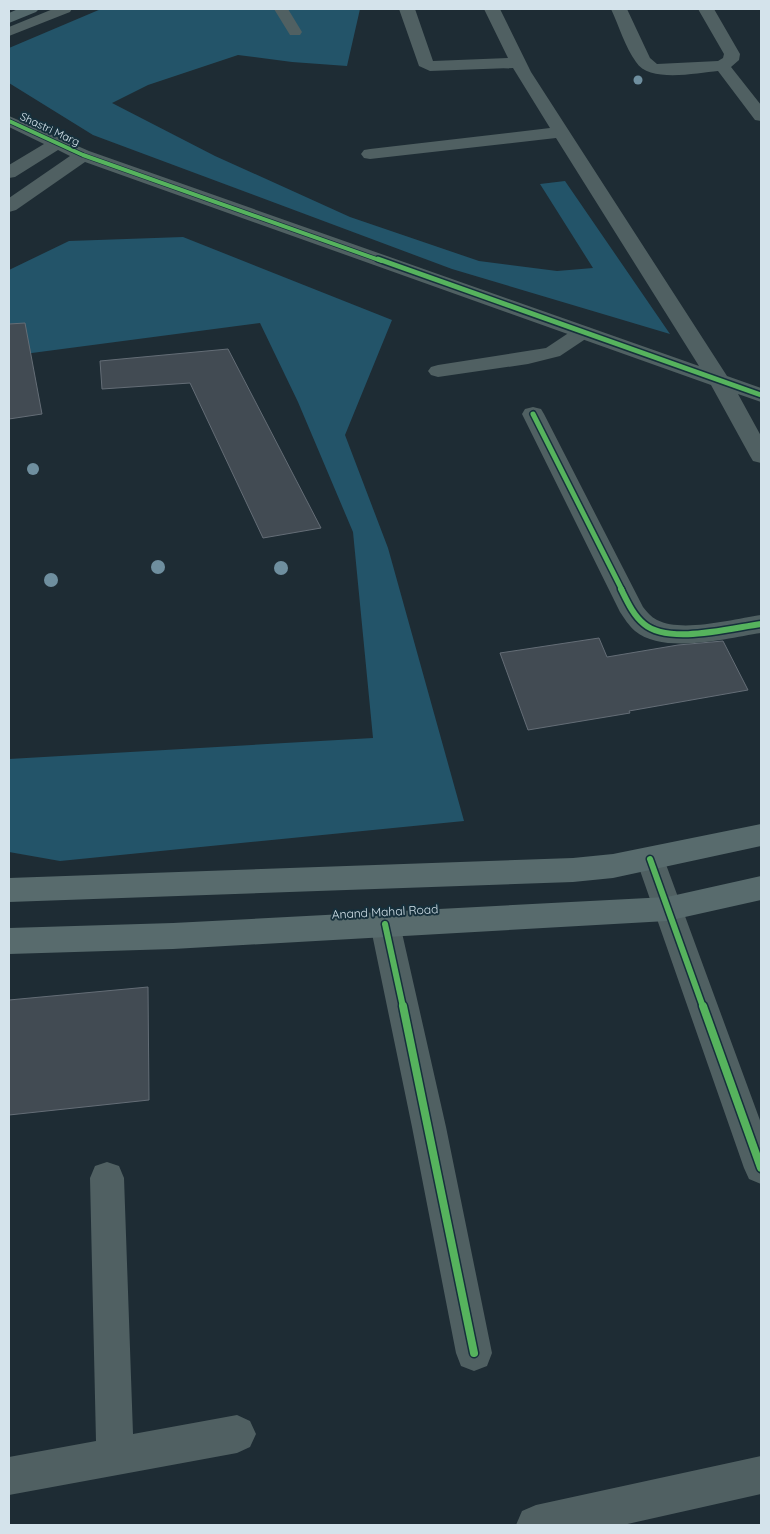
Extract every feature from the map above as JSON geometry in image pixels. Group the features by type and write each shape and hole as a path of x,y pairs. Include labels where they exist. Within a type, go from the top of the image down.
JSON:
{"main road":[{"path":"9,18 31,9"},
{"path":"9,890 573,870 614,866 761,835"},
{"name":"Anand Mahal Road","path":"9,941 173,936 667,908 761,888"}],"street":[{"path":"407,9 425,63 430,66 518,62"},
{"path":"492,9 518,62 719,380 761,456"},
{"path":"619,9 643,61 652,68 662,70 722,66 731,60 732,54 706,9"},
{"path":"722,66 745,84 761,116"},
{"name":"Shastri Marg","path":"9,121 83,155"},
{"path":"370,154 561,132"},
{"name":"Shastri Marg","path":"9,174 57,143"},
{"path":"83,155 761,395"},
{"name":"Shastri Marg","path":"9,206 83,155"},
{"path":"533,414 632,612 645,626 662,633 679,634 761,624"},
{"path":"650,859 761,1168"},
{"path":"385,924 429,1127 474,1353"},
{"path":"107,1178 115,1456"},
{"path":"9,1476 237,1434"},
{"path":"536,1525 761,1475"}],"lane":[{"path":"9,32 65,9"},
{"path":"281,9 295,32"},
{"path":"438,371 528,358 553,352 583,332"}],"shaded area":[{"path":"101,9 360,9 347,66 292,62 238,55 148,85 112,103 215,156 350,217 479,261 557,271 593,268 540,184 565,181 670,334 452,269 93,135 9,83 9,48"},
{"path":"183,237 392,320 345,435 388,548 464,821 60,861 9,852 9,759 373,738 353,532 298,402 260,323 9,356 9,270 69,241"}],"building":[{"path":"25,323 42,414 9,419 9,324"},
{"path":"228,349 321,528 263,538 190,383 102,389 100,361"},
{"path":"599,638 607,657 678,645 723,641 748,690 629,711 630,713 528,730 500,653"},
{"path":"148,987 149,1100 9,1115 9,1000"}],"cycle path":[{"path":"9,121 83,155 761,395"},
{"path":"533,414 633,612 642,623 657,631 686,634 761,624"},
{"path":"650,859 761,1168"},
{"path":"385,924 429,1127 474,1353"}]}
